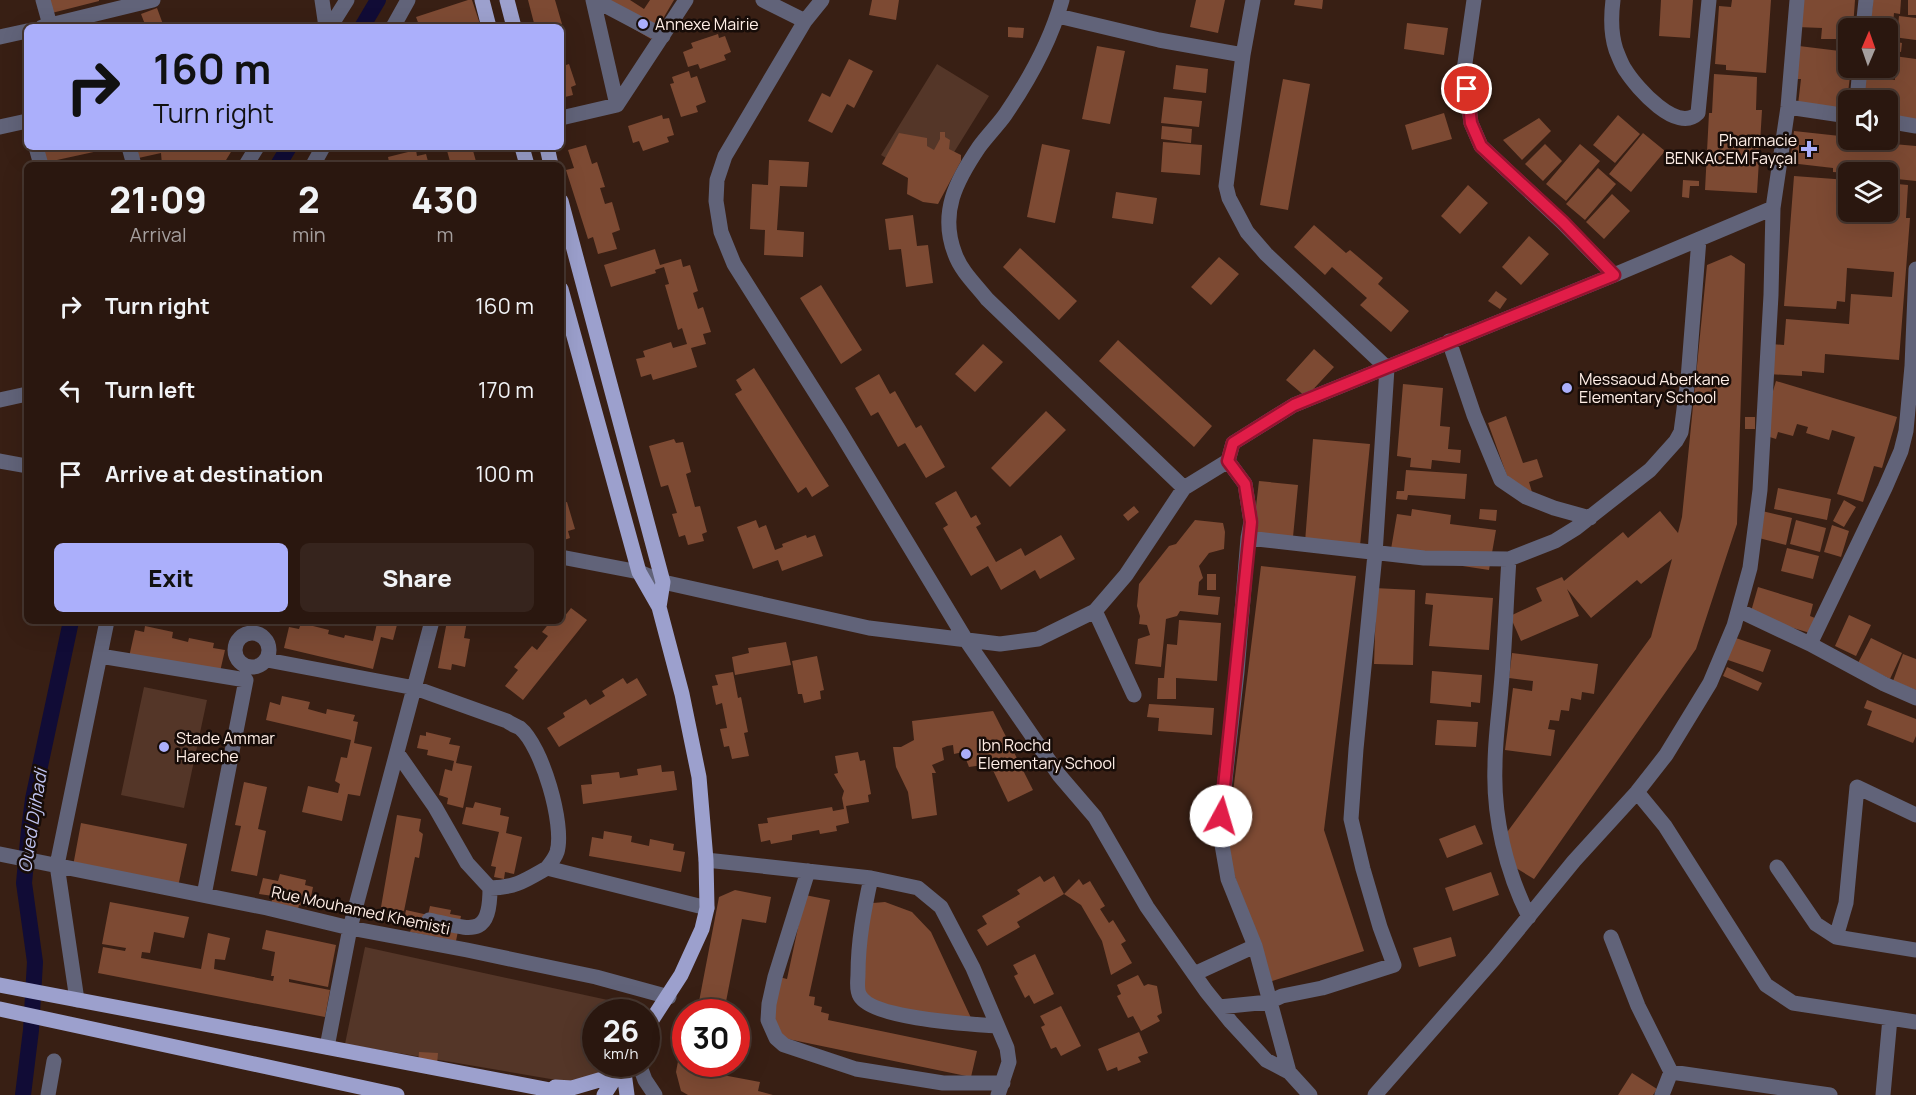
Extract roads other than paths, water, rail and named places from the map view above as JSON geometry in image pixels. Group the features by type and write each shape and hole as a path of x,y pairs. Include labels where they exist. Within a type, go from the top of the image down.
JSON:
{"main road":[{"path":"482,0 488,24"},
{"path":"507,0 513,24"},
{"path":"564,212 663,582 658,607"},
{"path":"564,300 639,572 658,607 682,694 699,777 706,860 707,908 692,955 660,1010"},
{"path":"3,986 567,1094"},
{"path":"1,1009 398,1095"},
{"path":"534,1086 572,1088 599,1077"},
{"path":"604,1095 615,1077"},
{"path":"623,1077 627,1095"}],"street":[{"path":"43,0 46,24"},
{"path":"54,24 153,0"},
{"path":"322,0 327,24"},
{"path":"330,24 347,0"},
{"path":"395,24 408,0"},
{"path":"594,0 663,36"},
{"path":"594,0 617,105"},
{"path":"564,117 617,105 686,0"},
{"path":"763,0 806,21"},
{"path":"822,0 806,21 725,156 717,180 716,201 721,232 734,264 839,430 966,640 1059,775 1095,818 1147,908 1219,1007 1266,1060 1289,1072 1310,1095"},
{"path":"1062,0 1058,16 1041,53 1011,106 980,146 956,186 951,198 949,223 955,255 964,271 987,299 1184,488"},
{"path":"1253,0 1243,55 1226,186 1229,198 1246,232 1266,254 1387,368"},
{"path":"1474,0 1464,70 1471,123 1481,146 1563,222 1614,275"},
{"path":"1613,0 1612,18 1616,48 1625,70 1655,105 1684,119 1695,117 1698,113 1709,0"},
{"path":"1375,1095 1529,917 1574,861 1637,792 1666,755 1710,683 1740,611 1750,567 1760,490 1771,295 1773,208 1788,107 1797,0"},
{"path":"1864,18 1866,0"},
{"path":"1058,16 1159,40 1243,55"},
{"path":"0,38 24,32"},
{"path":"1788,107 1838,114"},
{"path":"0,127 24,122"},
{"path":"1898,124 1916,126"},
{"path":"564,558 639,572 663,582 869,628 1000,644 1038,639 1095,611 1126,575 1184,488 1228,461 1233,443 1294,405 1773,208"},
{"path":"1248,538 1375,554 1425,558 1509,559 1556,541 1590,518 1650,470 1682,432 1689,379 1699,239"},
{"path":"1810,644 1885,488 1906,431 1912,374 1916,269"},
{"path":"1449,341 1486,447 1501,480 1526,497 1590,518"},
{"path":"1219,1007 1269,1002 1282,996 1322,988 1394,965 1366,881 1351,819 1375,554 1387,368"},
{"path":"0,400 24,395"},
{"path":"0,461 24,465"},
{"path":"1228,461 1245,484 1251,522 1221,816 1221,839 1228,879 1255,946 1289,1072"},
{"path":"1509,559 1495,794 1508,864 1529,917"},
{"path":"1095,611 1134,695"},
{"path":"1740,611 1916,698"},
{"path":"77,1000 51,863 106,624"},
{"path":"327,1047 350,928 431,624"},
{"path":"204,895 248,673 267,660 270,649 265,638 255,633 249,633 239,639 235,650 239,661 248,673"},
{"path":"99,656 248,673"},
{"path":"267,660 415,688 498,716 520,729 530,741 549,782 556,816 557,853 547,868 523,882 508,888 490,888"},
{"path":"398,754 435,807 467,862 490,888 489,914 479,927 470,928 429,920"},
{"path":"1836,937 1846,903 1857,787 1916,815"},
{"path":"1637,792 1665,826 1766,985 1793,1004 1916,1022"},
{"name":"Rue Mouhamed Khemisti","path":"0,854 561,970 669,997"},
{"path":"706,860 808,871 871,878 918,888 941,908 973,968 1006,1048 1009,1062 1000,1089 943,1083 856,1069 784,1045 776,1038 768,1020 769,1004 775,977 808,871"},
{"path":"1777,867 1816,924 1836,937 1916,950"},
{"path":"547,868 707,908"},
{"path":"871,878 858,951 860,997 895,1014 946,1022 997,1026"},
{"path":"1611,937 1638,1006 1671,1072 1662,1095"},
{"path":"1194,974 1255,946"},
{"path":"1883,1095 1890,1018"},
{"path":"48,1095 54,1061"},
{"path":"1671,1072 1830,1095"},
{"path":"644,1077 655,1095"}],"waterway":[{"name":"Oued Djihadi","path":"364,24 378,0"},
{"name":"Oued Djihadi","path":"280,162 287,150"},
{"name":"Oued Djihadi","path":"23,1095 31,1030 35,962 24,883 29,830 33,799 70,624"}],"place":[{"name":"Annexe Mairie","path":"643,24"},
{"name":"Pharmacie BENKACEM Fayçal","path":"1809,149"},
{"name":"Messaoud Aberkane Elementary School","path":"1567,388"},
{"name":"Stade Ammar Hareche","path":"164,747"},
{"name":"Ibn Rochd Elementary School","path":"966,754"}]}
